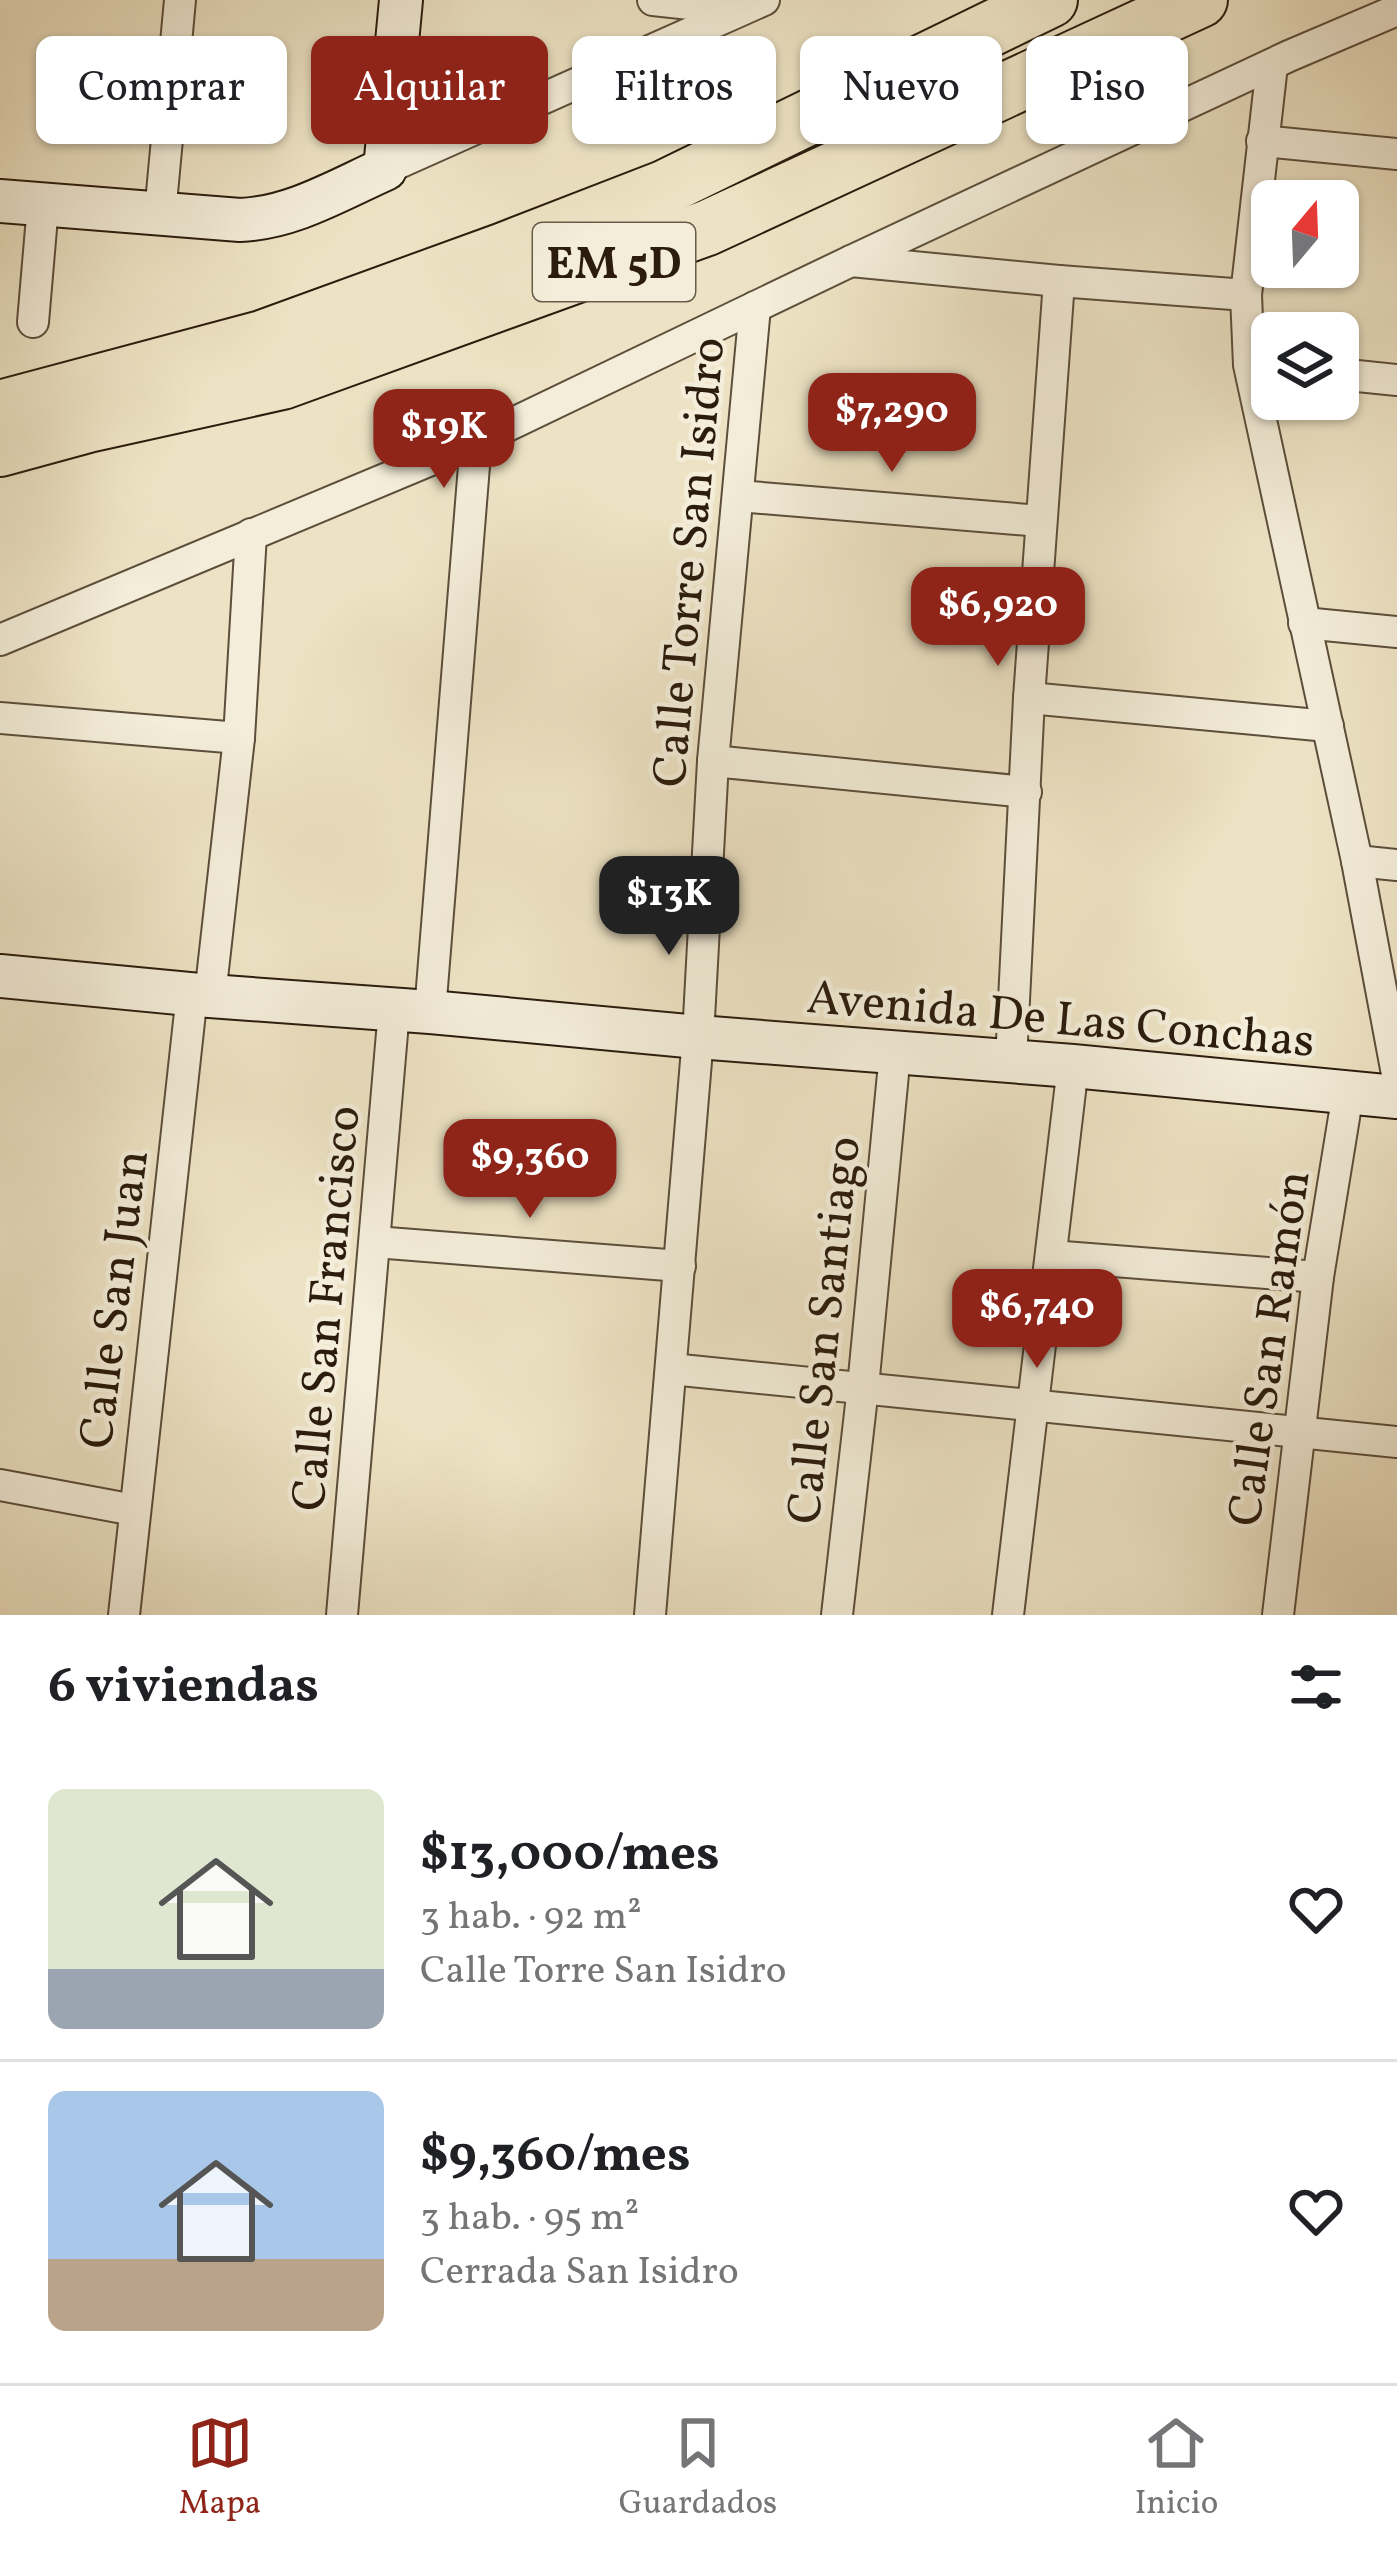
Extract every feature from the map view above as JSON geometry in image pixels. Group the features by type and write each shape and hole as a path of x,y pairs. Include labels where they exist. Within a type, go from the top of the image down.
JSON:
{"highway":[{"name":"EM 5D","path":"0,408 262,338 644,196 1050,0"},
{"name":"EM 5D","path":"0,449 282,382 707,228 1200,0"}],"street":[{"path":"160,214 180,0"},
{"path":"385,169 401,0"},
{"path":"653,0 753,5"},
{"path":"1251,319 1246,295 1262,142 1280,61 1325,19 1366,0"},
{"path":"0,201 267,219 753,5"},
{"path":"0,640 476,441 851,261 1397,10"},
{"path":"1262,142 1397,154"},
{"path":"32,322 43,205"},
{"path":"851,261 1246,295"},
{"path":"1011,1061 1029,698 1059,281"},
{"name":"Calle Torre San Isidro","path":"650,1615 698,1037 713,761 755,307"},
{"path":"1359,376 1397,380"},
{"path":"1270,420 1304,623 1358,861 1397,1074"},
{"name":"Calle San Francisco","path":"342,1615 375,1242 412,1011 476,441"},
{"path":"738,496 1041,521"},
{"name":"Calle San Juan","path":"124,1615 201,995 239,738 250,534"},
{"path":"1304,623 1397,632"},
{"path":"1029,698 1328,725"},
{"path":"0,718 239,738"},
{"path":"713,761 1026,791"},
{"path":"1358,861 1397,865"},
{"name":"Avenida De Las Conchas","path":"0,976 1397,1097"},
{"name":"Calle San Santiago","path":"837,1615 895,1054"},
{"path":"1009,1615 1073,1066"},
{"name":"Calle San Ramón","path":"1278,1615 1318,1276 1348,1093"},
{"path":"375,1242 680,1266"},
{"path":"1051,1256 1318,1276"},
{"path":"670,1369 1397,1442"},
{"path":"0,1485 134,1510"}]}
